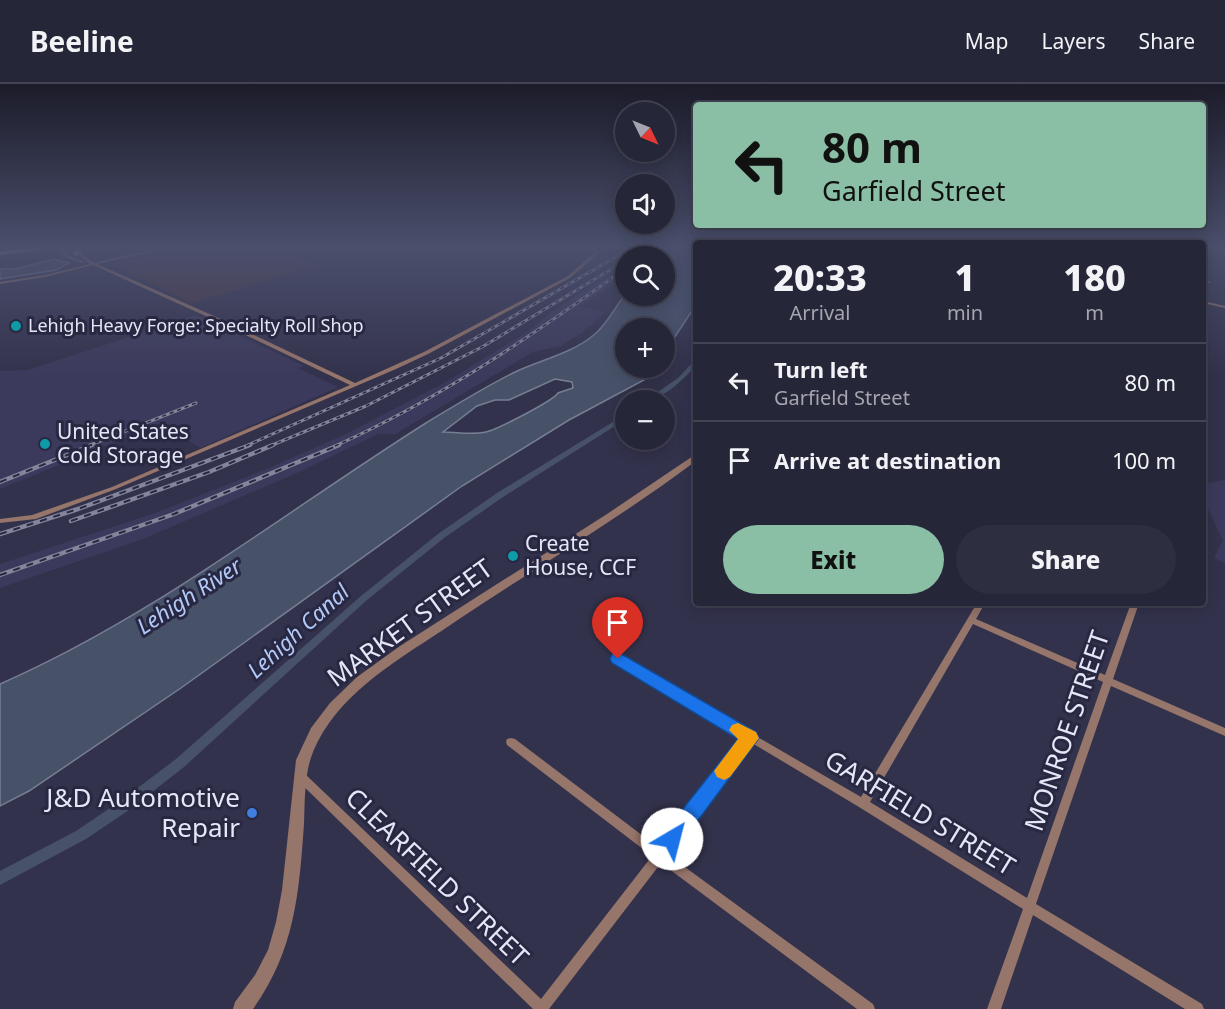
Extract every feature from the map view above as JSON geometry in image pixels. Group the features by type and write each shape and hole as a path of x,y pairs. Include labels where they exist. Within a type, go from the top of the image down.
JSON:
{"street":[{"path":"152,290 355,385"},
{"path":"0,521 33,517 114,488 426,353 544,290"},
{"path":"1206,303 1225,307"},
{"name":"MARKET STREET","path":"242,1009 269,971 283,934 290,902 303,760 316,733 330,713 359,683 426,635 693,459"},
{"path":"863,804 979,606"},
{"name":"MONROE STREET","path":"994,1009 1134,606"},
{"path":"971,620 1225,732"},
{"name":"GARFIELD STREET","path":"618,659 863,804 1197,1009"},
{"path":"541,1009 750,738"},
{"path":"511,742 659,855 868,1009"},
{"name":"CLEARFIELD STREET","path":"301,777 541,1009"}],"shaded area":[{"path":"165,290 235,290 192,303"},
{"path":"584,290 605,290 580,306 606,312 584,331 561,346 533,352 395,434 378,434 297,473 143,539 0,588 0,564 158,512 344,435 444,383 527,332"},
{"path":"196,315 304,366 298,368 338,387 200,448 162,423 0,489 0,371 28,370"},
{"path":"1225,480 1225,563 1214,558 1223,541 1206,504 1206,483"}],"water":[{"name":"Lehigh River","path":"675,290 693,290 693,310 675,336 675,318 615,318 615,378 648,378 625,390 615,390 615,395 569,420 462,486 181,688 29,791 0,806 0,684 56,657 165,595 426,423 513,373 576,347 595,334 617,306 675,306","holes":["555,379 572,382 573,388 558,393 536,408 492,430 475,433 443,432 477,406 495,400 509,400"]}],"waterway":[{"name":"Lehigh Canal","path":"664,390 680,379 693,365"},
{"name":"Lehigh Canal","path":"0,878 81,835 124,806 180,763 364,598 441,536 500,495 615,423"}],"railway":[{"path":"246,446 441,358 558,290"},
{"path":"270,446 366,406 482,347 576,290"},
{"path":"335,446 374,428 449,387 594,290"},
{"path":"88,446 196,403"},
{"path":"0,482 92,445"},
{"path":"0,534 78,509 250,445"},
{"path":"71,521 209,472 273,445"},
{"path":"0,575 174,514 339,445"}],"slow traffic":[{"path":"724,771 750,738 738,730"}],"place":[{"name":"Lehigh Heavy Forge: Specialty Roll Shop","path":"16,326"},
{"name":"United States Cold Storage","path":"45,444"},
{"name":"Create House, CCF","path":"513,556"},
{"name":"J&D Automotive Repair","path":"252,813"}],"route":[{"path":"618,659 750,738 672,839"}]}
